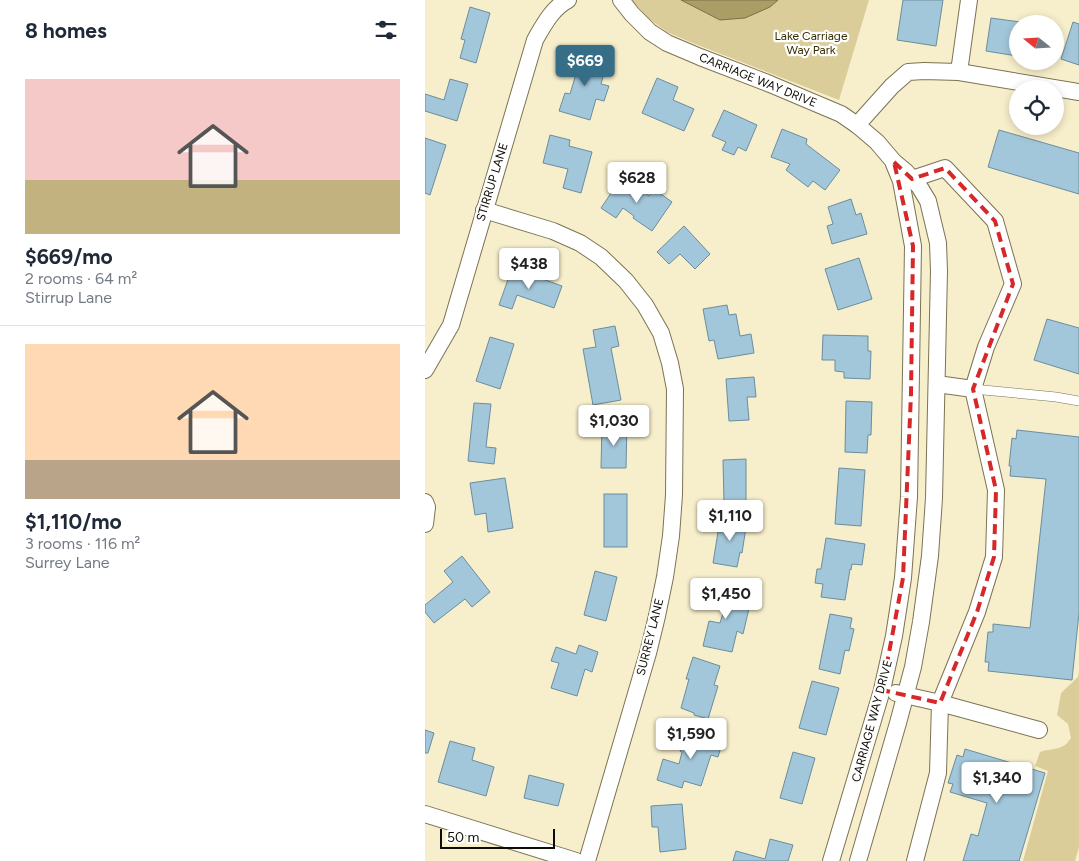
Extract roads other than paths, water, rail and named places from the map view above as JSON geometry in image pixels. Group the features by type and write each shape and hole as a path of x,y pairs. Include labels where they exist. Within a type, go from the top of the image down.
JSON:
{"street":[{"name":"STIRRUP LANE","path":"425,370 451,325 535,40 545,21 563,2 568,0"},
{"name":"CARRIAGE WAY DRIVE","path":"621,0 650,32 667,42 699,57 841,114 877,142 894,162 907,172 919,186 928,201 938,243 939,298 934,498 930,556 914,658 858,861"},
{"path":"959,72 969,0"},
{"path":"857,125 892,86 908,72 959,72 1079,92"},
{"name":"CARRIAGE WAY DRIVE","path":"831,861 882,690 894,636 903,578 909,497 913,246 901,181 894,162"},
{"path":"913,179 945,168 995,221 1013,284 986,347 973,388 996,490 993,557 977,612 940,703 938,773 915,861"},
{"name":"SURREY LANE","path":"484,210 553,231 580,243 601,257 626,281 645,305 661,333 675,389 674,495 665,577 648,653 587,861"},
{"path":"913,298 939,298"},
{"path":"937,384 973,388"},
{"path":"425,502 427,507 425,524"},
{"path":"903,578 927,581"},
{"path":"882,690 905,694 1039,730"},
{"path":"425,814 576,861"}],"lane":[{"path":"973,388 1079,401"}],"park label":[{"name":"Lake Carriage Way Park","path":"811,43"}]}
